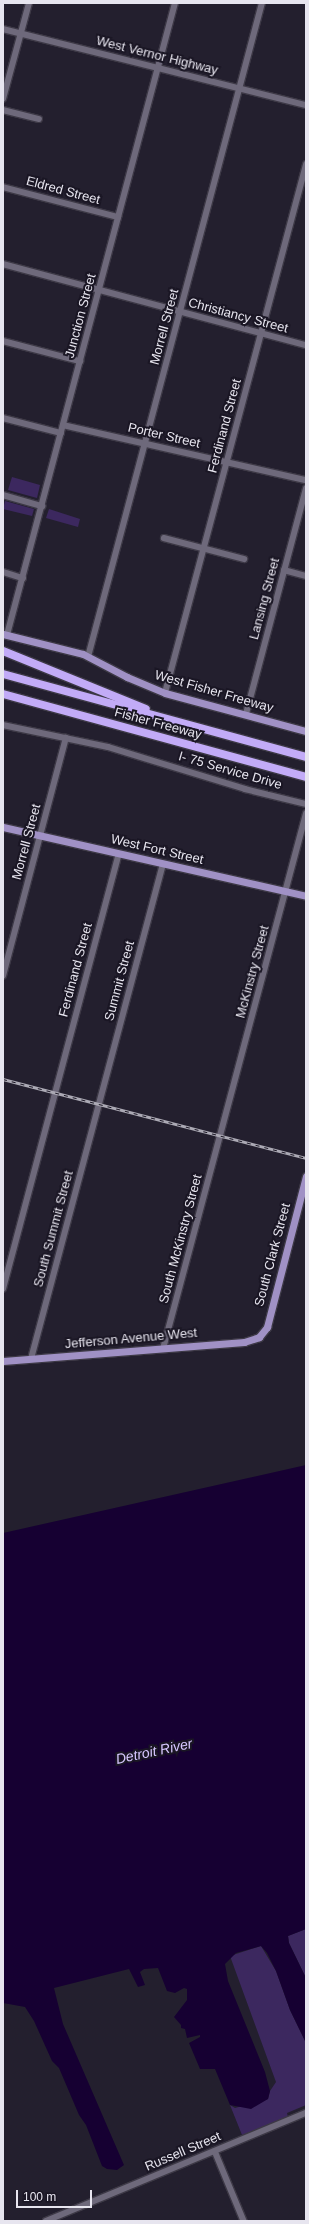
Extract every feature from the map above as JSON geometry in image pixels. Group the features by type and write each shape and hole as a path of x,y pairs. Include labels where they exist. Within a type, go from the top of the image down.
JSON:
{"highway":[{"path":"3,652 178,722"},
{"name":"Fisher Freeway","path":"3,674 306,757"},
{"name":"Fisher Freeway","path":"3,694 306,777"}],"main road":[{"name":"West Fisher Freeway","path":"5,634 88,657 127,677 165,692 306,731"},
{"name":"West Fort Street","path":"3,827 306,896"},
{"name":"South Clark Street","path":"259,1337 267,1326 306,1176"},
{"name":"Jefferson Avenue West","path":"3,1361 244,1342 259,1337"}],"street":[{"path":"3,99 29,3"},
{"name":"Junction Street","path":"5,634 42,506 175,3"},
{"name":"Morrell Street","path":"88,657 262,3"},
{"name":"West Vernor Highway","path":"3,29 306,105"},
{"path":"3,110 39,119"},
{"name":"Ferdinand Street","path":"165,692 306,165"},
{"name":"Eldred Street","path":"3,187 118,217"},
{"name":"Christiancy Street","path":"3,264 306,345"},
{"path":"3,341 80,361"},
{"path":"3,418 61,433"},
{"name":"Porter Street","path":"63,425 306,480"},
{"name":"Lansing Street","path":"246,714 306,489"},
{"path":"3,495 42,506"},
{"path":"164,538 244,559"},
{"path":"284,570 306,576"},
{"path":"3,572 22,578"},
{"name":"I- 75 Service Drive","path":"3,725 66,738 147,758 245,789 306,804"},
{"name":"Morrell Street","path":"3,976 66,738"},
{"name":"McKinstry Street","path":"220,1135 306,814"},
{"name":"Ferdinand Street","path":"3,1289 119,854"},
{"name":"Summit Street","path":"98,1104 163,864"},
{"name":"South Summit Street","path":"31,1359 98,1104"},
{"name":"South McKinstry Street","path":"163,1349 220,1135"},
{"name":"Russell Street","path":"46,2221 306,2113"},
{"path":"215,2151 244,2221"}],"shaded area":[{"path":"12,477 40,485 37,498 8,490"},
{"path":"5,501 34,509 32,516 3,509"},
{"path":"49,509 80,519 78,527 46,518"},
{"path":"306,1929 306,1978 289,1943 288,1936"},
{"path":"261,1946 276,1971 290,2010 306,2043 306,2105 287,2113 288,2117 242,2135 230,2105 235,2108 268,2099 270,2091 276,2082 230,1956"}],"water":[{"name":"Detroit River","path":"306,1465 306,1929 288,1936 289,1943 306,1978 306,2043 290,2010 276,1971 267,1953 261,1946 236,1953 225,1964 228,1981 265,2072 270,2091 268,2099 251,2109 230,2105 215,2069 200,2069 189,2043 200,2037 200,2035 187,2038 185,2029 181,2028 181,2025 174,2017 187,2000 187,1989 184,1988 175,1993 167,1991 158,1968 144,1969 140,1972 145,1985 138,1987 129,1969 54,1988 63,2024 124,2165 117,2170 107,2169 102,2166 86,2125 79,2115 59,2068 52,2061 34,2021 25,2007 3,2003 3,1533"}],"railway":[{"path":"3,1079 306,1158"}]}
